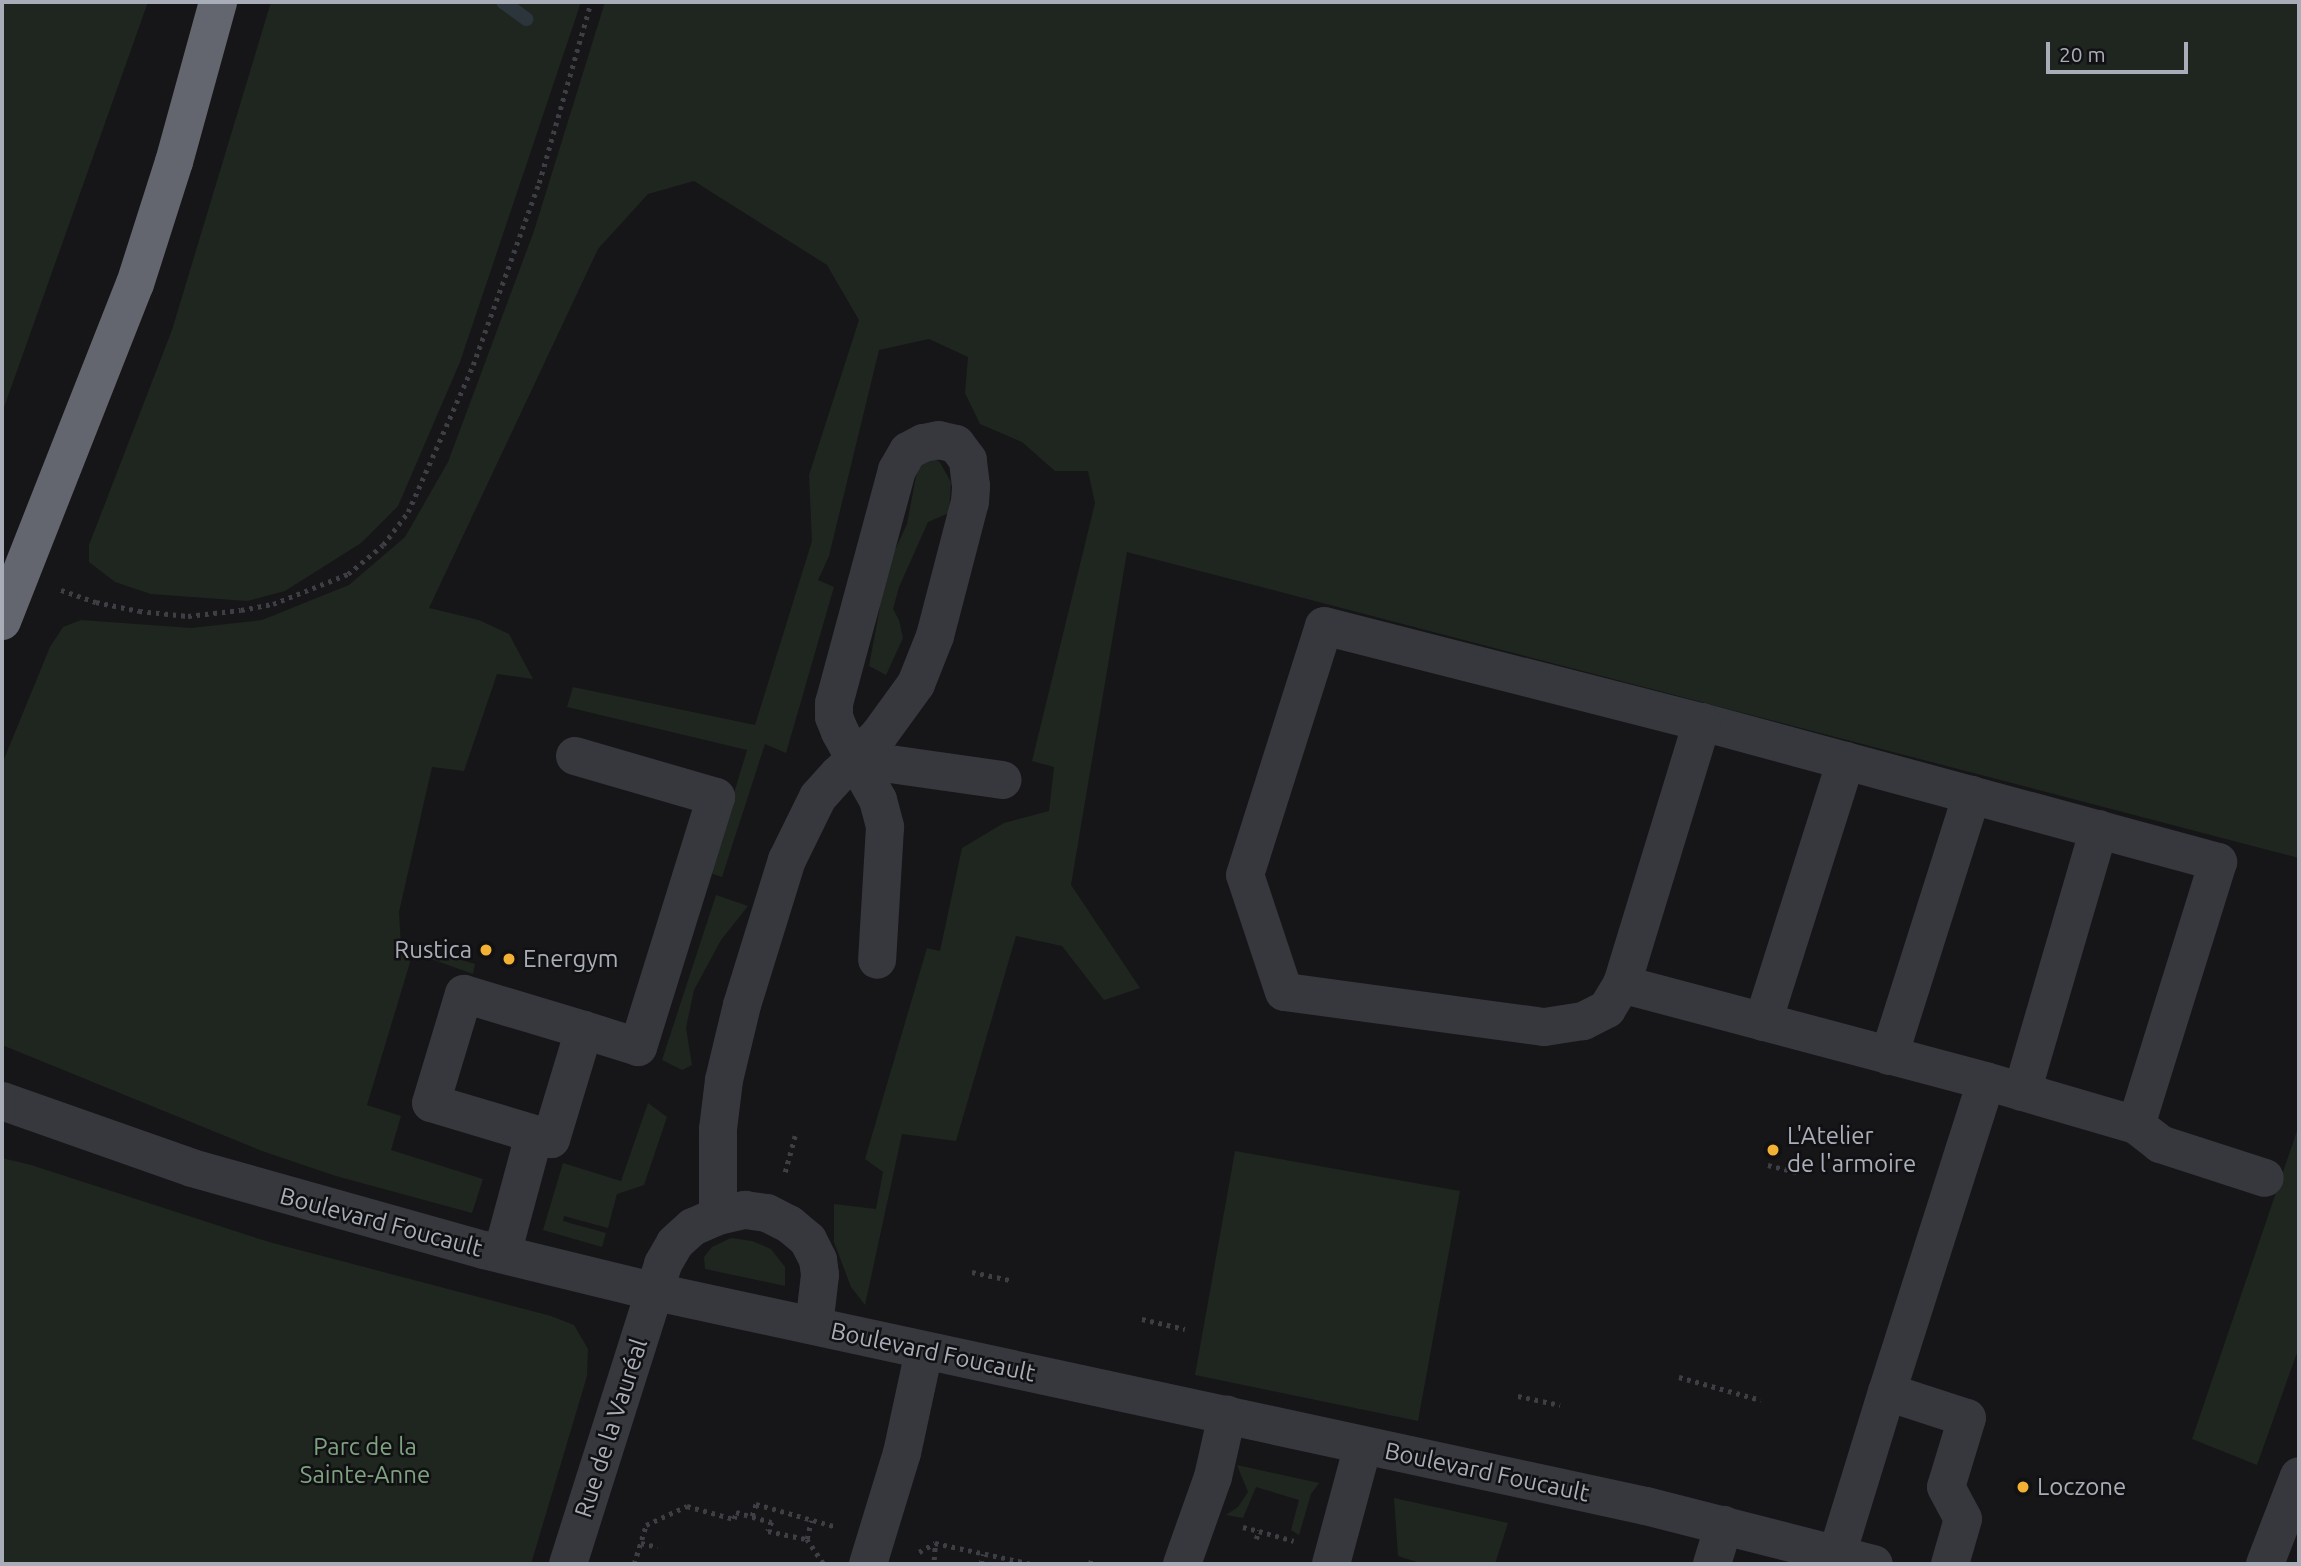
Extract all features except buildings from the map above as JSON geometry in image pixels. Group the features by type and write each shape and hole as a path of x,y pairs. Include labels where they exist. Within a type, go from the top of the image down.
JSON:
{"highway":[{"path":"189,102 200,2"},
{"path":"2,621 135,284 218,2"}],"street":[{"path":"718,1216 718,1129 724,1080 742,1005 788,860 818,797 855,759 880,735 916,684 934,636 970,502 968,460 956,444 939,440 923,443 908,451 897,470 834,703 834,718 855,759 878,800 886,827 877,960"},
{"path":"1702,722 1622,984 1607,1009 1583,1021 1544,1027 1284,992 1245,875 1324,626 1702,722 2218,862 2136,1125"},
{"path":"575,756 716,797 638,1047 583,1017 464,994 431,1103 551,1139 583,1017"},
{"path":"855,759 1003,780"},
{"path":"1763,1022 1846,761"},
{"path":"1889,1056 1972,795"},
{"path":"2022,1092 2099,830"},
{"path":"1622,984 1986,1081 2136,1125 2160,1144 2265,1178"},
{"path":"1835,1560 1986,1081"},
{"name":"Boulevard Foucault","path":"2,1101 192,1168 398,1228 502,1254 656,1292 1724,1525 1835,1560 1874,1564"},
{"path":"502,1254 534,1135"},
{"name":"Rue de la Vauréal","path":"568,1564 663,1264 675,1243 693,1227 718,1216 744,1210 766,1213 789,1224 808,1240 818,1260 820,1275 814,1326"},
{"path":"868,1564 902,1453 925,1351"},
{"path":"1887,1392 1968,1418 1946,1488 1963,1519 1950,1564"},
{"path":"1182,1564 1213,1477 1227,1415"},
{"path":"1331,1564 1363,1445"},
{"path":"2265,1564 2299,1476"},
{"path":"1712,1564 1724,1525"}],"path":[{"path":"20,575 96,602 139,611 188,616 273,604 348,574 383,545 408,512 473,365 539,183 591,2"},
{"path":"1768,1165 1800,1173"},
{"path":"972,1272 1009,1280"},
{"path":"1142,1319 1185,1329"},
{"path":"1679,1377 1761,1400"},
{"path":"1518,1396 1560,1405"},
{"path":"752,1516 756,1504 811,1520 807,1539"},
{"path":"634,1564 646,1525 687,1506 734,1519 736,1512 772,1522 768,1531 807,1539 825,1564"},
{"path":"1256,1539 1259,1531 1298,1542"},
{"path":"641,1542 658,1547"},
{"path":"933,1560 935,1543"},
{"path":"911,1557 935,1543 1010,1562 1032,1564"},
{"path":"981,1564 983,1554"},
{"path":"1090,1564 1092,1557"}],"green space":[{"path":"2,2 148,2 2,413"},
{"path":"271,2 581,2 460,362 398,506 361,543 285,591 247,601 151,594 115,582 89,562 89,545 172,330"},
{"path":"605,2 2299,2 2299,858 1127,552 1071,885 1140,988 1104,1000 1062,946 1016,936 956,1141 902,1134 865,1305 851,1287 834,1242 834,1204 876,1209 883,1172 865,1159 927,948 940,951 962,848 1004,823 1049,811 1054,767 1032,761 1095,503 1088,471 1055,471 1022,442 980,424 965,393 968,357 929,339 879,350 829,556 818,580 834,587 786,753 765,744 722,877 710,873 747,750 567,707 573,687 755,725 812,541 809,475 859,320 827,265 694,181 648,194 598,249 429,608 479,620 509,634 533,679 497,674 464,771 432,767 399,912 401,947 410,944 475,964 473,974 406,950 404,956 411,959 367,1105 401,1116 391,1150 483,1179 472,1213 336,1176 262,1151 2,1045 2,764 50,647 63,627 81,620 191,628 262,620 349,585 405,537 448,462 534,231"},
{"path":"929,458 939,461 951,482 949,513 928,522 899,587 893,609 903,638 886,675 869,666 880,607 876,591 907,524 917,471"},
{"path":"716,895 748,906 721,940 694,990 686,1028 692,1065 682,1070 662,1060"},
{"path":"648,1103 667,1117 644,1185 617,1194 608,1228 564,1216 563,1221 606,1233 602,1247 543,1230 563,1163 621,1181"},
{"path":"2299,1125 2299,1347 2257,1465 2192,1439"},
{"path":"1235,1151 1460,1191 1418,1421 1195,1375"},
{"name":"Parc de la Sainte-Anne","path":"2,1158 269,1242 551,1316 574,1325 588,1349 587,1376 531,1564 2,1564"},
{"path":"731,1238 752,1241 771,1249 785,1267 785,1286 705,1269 704,1257 712,1247"},
{"path":"1237,1465 1319,1483 1311,1494 1299,1535 1291,1530 1299,1500 1256,1487 1243,1518 1226,1515 1238,1507 1248,1492"},
{"path":"1394,1498 1508,1523 1495,1564 1423,1564 1398,1556"}],"waterway":[{"path":"503,2 526,19"}],"place":[{"name":"Rustica","path":"486,950"},
{"name":"Energym","path":"509,959"},
{"name":"L'Atelier de l'armoire","path":"1773,1150"},
{"name":"Loczone","path":"2023,1487"}]}
